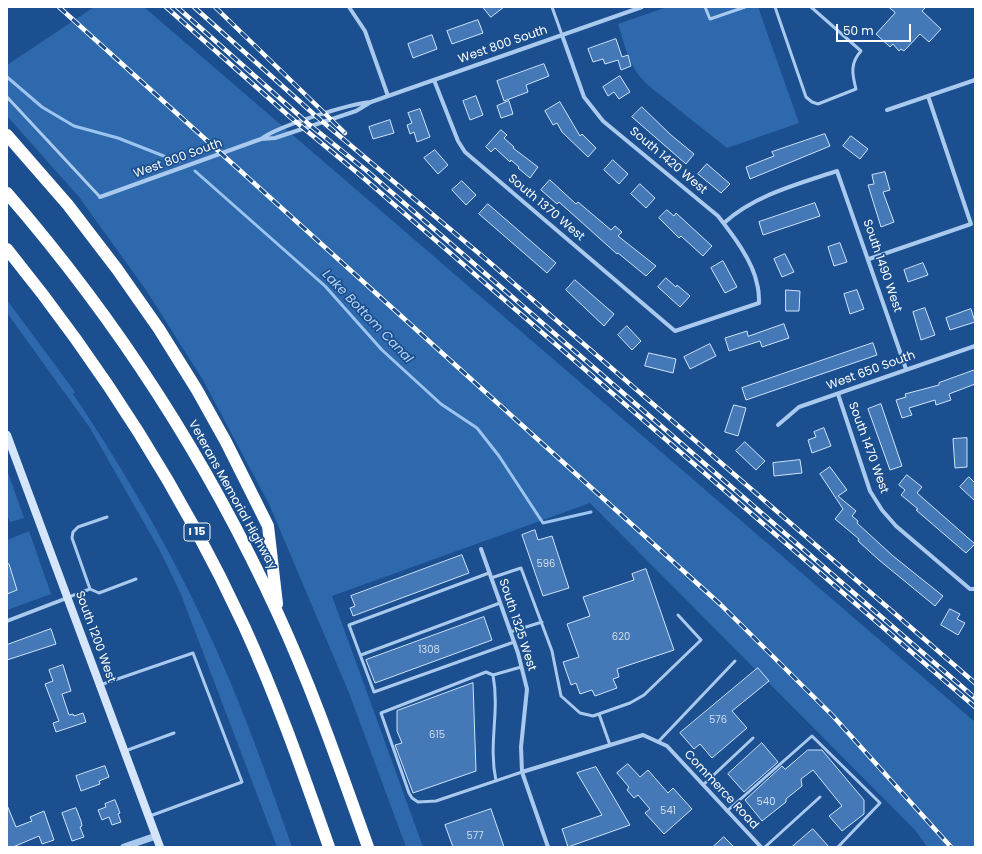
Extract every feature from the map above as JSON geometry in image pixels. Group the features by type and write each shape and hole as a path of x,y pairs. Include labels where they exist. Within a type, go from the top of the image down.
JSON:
{"highway":[{"path":"7,135 68,205 117,269 159,329 215,422 268,526 279,615"},
{"name":"Veterans Memorial Highway","path":"7,193 85,289 159,396 211,482 279,615 314,699 368,847"},
{"name":"I 15","path":"7,249 42,292 101,373 130,417 186,512 222,582 264,673 292,744 329,847"}],"main road":[{"name":"South 1200 West","path":"7,435 160,847"}],"street":[{"path":"349,7 364,30 388,96"},
{"name":"West 800 South","path":"100,197 261,139 277,130 348,106 371,102 642,7"},
{"name":"South 1420 West","path":"562,36 584,97 602,121 718,216 724,223 744,253 750,265 757,283 759,303"},
{"name":"South 1370 West","path":"434,80 458,141 465,152 675,331 759,303"},
{"path":"887,110 975,80"},
{"path":"869,259 971,224 928,96"},
{"name":"West 800 South","path":"261,139 275,138 303,129 356,111 371,102"},
{"name":"South 1490 West","path":"724,223 734,213 768,195 837,171 869,259 906,369"},
{"name":"West 650 South","path":"778,425 799,407 975,346"},
{"name":"South 1470 West","path":"838,394 870,491 882,510 896,526 970,589 975,589"},
{"name":"South 1325 West","path":"481,549 514,642 527,689 521,747 522,772 548,847"},
{"path":"7,621 67,598"},
{"path":"522,772 643,735 658,742"},
{"name":"Commerce Road","path":"658,742 667,746 761,847"},
{"path":"124,847 156,836"}],"lane":[{"path":"552,7 562,36"},
{"path":"706,7 710,20 745,7"},
{"path":"776,7 806,97 812,102 818,104 856,88 852,67 855,57 861,51 811,7"},
{"path":"7,97 100,197"},
{"path":"90,589 72,538 73,532 78,527 107,517"},
{"path":"491,578 521,568 552,651 561,696 580,713 594,716 630,703 644,695 701,640 678,615"},
{"path":"489,573 350,625 374,692 514,642"},
{"path":"67,598 90,589 99,593 136,579"},
{"path":"361,655 500,604"},
{"path":"510,632 542,622"},
{"path":"100,685 193,653 242,782 149,816"},
{"path":"658,742 735,661"},
{"path":"521,667 493,675 486,672 381,713 412,798 418,802 426,803 436,801 522,772"},
{"path":"493,675 497,698 493,744 493,767 496,780"},
{"path":"599,714 610,745"},
{"path":"124,751 174,733"},
{"path":"727,811 812,736 880,803 838,847"},
{"path":"703,785 753,738"},
{"path":"765,847 820,796"}],"shaded area":[{"path":"94,7 144,7 975,722 975,847 927,847 916,831 590,503 332,596 423,847 406,847 349,693 269,504 203,380 146,290 79,197 7,116 7,65"},
{"path":"667,7 758,7 799,123 727,148 649,86 637,72 629,58 618,24"},
{"path":"7,300 75,392 73,394 118,464 180,573 216,648 232,686 256,746 292,847 277,847 180,592 159,549 90,428 7,313"},
{"path":"7,470 24,518 10,522 7,515"},
{"path":"29,531 51,594 7,610 7,540"}],"building":[{"path":"483,7 504,7 491,17"},
{"path":"889,7 926,7 922,11 941,29 929,42 920,34 904,51 901,49 899,51 893,44 890,47 876,34 895,13"},
{"path":"478,20 483,33 452,44 447,31"},
{"path":"432,35 437,49 413,58 408,44"},
{"path":"616,39 622,57 628,55 631,66 621,70 618,60 605,64 603,59 593,62 588,49"},
{"path":"544,64 549,76 526,85 528,92 504,101 497,81"},
{"path":"620,76 630,92 619,99 614,92 608,96 603,87"},
{"path":"476,96 483,115 470,120 463,101"},
{"path":"509,101 513,114 501,118 497,106"},
{"path":"560,102 580,136 582,134 596,148 588,157 562,132 557,123 553,125 545,111"},
{"path":"642,107 671,135 694,154 686,164 632,117"},
{"path":"420,109 430,137 417,142 414,132 410,134 407,125 412,123 408,113"},
{"path":"390,120 394,133 373,139 369,127"},
{"path":"501,130 507,135 504,138 514,147 513,148 538,167 530,178 511,160 510,162 495,148 491,152 486,147"},
{"path":"825,134 830,146 750,179 746,167 774,156 772,152"},
{"path":"851,136 868,149 860,159 843,146"},
{"path":"435,150 448,165 438,174 424,158"},
{"path":"613,160 628,174 619,184 604,170"},
{"path":"707,164 730,184 721,193 698,174"},
{"path":"885,172 890,190 883,192 894,222 881,227 868,185 874,184 872,175"},
{"path":"550,180 576,204 578,202 611,230 615,226 622,232 618,236 656,266 646,276 618,253 617,254 559,202 557,204 541,190"},
{"path":"462,181 476,195 466,205 452,190"},
{"path":"640,184 655,198 646,208 631,194"},
{"path":"815,203 820,216 763,235 759,222"},
{"path":"488,204 556,263 547,273 479,214"},
{"path":"667,210 674,216 676,213 712,246 703,256 681,236 679,238 659,218"},
{"path":"840,243 847,262 834,266 828,247"},
{"path":"785,254 794,272 782,277 774,259"},
{"path":"723,261 737,287 725,293 711,268"},
{"path":"923,263 928,275 908,282 904,270"},
{"path":"666,278 690,296 680,307 658,287"},
{"path":"575,280 614,314 604,326 566,290"},
{"path":"786,290 800,291 799,311 786,311"},
{"path":"857,290 864,309 850,314 844,294"},
{"path":"925,308 935,335 921,340 913,312"},
{"path":"971,309 975,322 950,330 946,318"},
{"path":"784,324 789,338 762,347 760,341 729,351 725,338 747,331 748,336"},
{"path":"627,326 641,341 632,350 618,335"},
{"path":"873,343 877,355 746,400 742,388"},
{"path":"710,344 716,356 690,369 684,357"},
{"path":"649,353 676,359 673,373 645,366"},
{"path":"975,370 975,384 949,394 951,400 936,405 935,400 909,408 912,415 902,418 896,400 906,397 905,394 939,385 939,383"},
{"path":"881,404 902,466 890,470 868,409"},
{"path":"734,405 746,408 738,436 725,432"},
{"path":"824,428 831,446 812,453 808,440 816,437 814,432"},
{"path":"967,438 967,467 955,468 953,439"},
{"path":"745,442 765,461 756,470 736,451"},
{"path":"800,460 802,473 774,476 773,463"},
{"path":"830,467 847,490 838,496 856,511 852,516 858,521 857,523 893,556 943,596 935,606 879,560 858,541 859,539 835,519 843,509 820,474"},
{"path":"907,475 922,487 917,493 975,544 966,553 916,510 918,509 901,495 905,490 899,485"},
{"path":"969,477 975,483 975,501 960,487"},
{"path":"535,530 538,540 552,536 569,588 543,596 522,535"},
{"path":"462,555 469,573 353,616 350,608 355,606 351,596"},
{"path":"9,564 17,590 7,594 7,565"},
{"path":"646,569 674,650 617,669 619,677 613,679 617,688 595,696 592,690 580,694 576,683 571,685 563,662 579,657 567,624 590,616 583,597 634,580 632,574"},
{"path":"950,609 960,614 957,619 965,623 958,635 941,625"},
{"path":"484,617 492,640 375,683 366,660"},
{"path":"51,629 56,644 7,660 7,645"},
{"path":"63,665 71,691 62,694 69,715 73,714 74,716 83,713 86,722 56,732 53,723 59,721 45,684 53,681 49,670"},
{"path":"758,668 769,681 732,711 747,728 712,758 700,744 694,749 680,733"},
{"path":"473,683 476,771 413,793 395,745 402,743 397,731 397,711"},
{"path":"762,743 778,762 744,792 728,774"},
{"path":"808,750 822,750 864,800 864,814 842,831 829,816 842,806 813,770 801,779 802,786 786,799 786,802 762,821 745,800 782,766 785,769"},
{"path":"628,764 640,777 648,770 668,793 673,788 692,809 664,834 645,813 650,809 638,795 634,798 627,790 629,787 617,773"},
{"path":"105,766 109,777 99,781 100,784 81,791 76,776"},
{"path":"596,767 630,825 568,847 562,829 602,815 577,773"},
{"path":"115,800 120,813 118,814 121,822 112,825 109,817 102,820 98,810 106,807 105,804"},
{"path":"7,805 16,827 32,821 30,817 44,811 54,840 42,844 39,836 13,847 7,847"},
{"path":"76,808 81,821 82,826 80,827 84,837 72,841 62,813"},
{"path":"491,809 504,847 453,847 445,825"},
{"path":"813,829 829,847 792,847"},
{"path":"724,837 734,847 713,847"}],"waterway":[{"name":"Lake Bottom Canal","path":"7,77 42,107 74,126 118,138 179,162"},
{"name":"Lake Bottom Canal","path":"195,171 325,286 382,350 441,404 477,428 499,456 543,523 591,512"}],"railway":[{"path":"59,7 720,604 832,715 951,847"},
{"path":"166,7 290,117 360,175 975,707"},
{"path":"177,7 311,126 367,171 975,698"},
{"path":"194,7 317,117 488,261 975,683"},
{"path":"215,7 345,133"}]}
